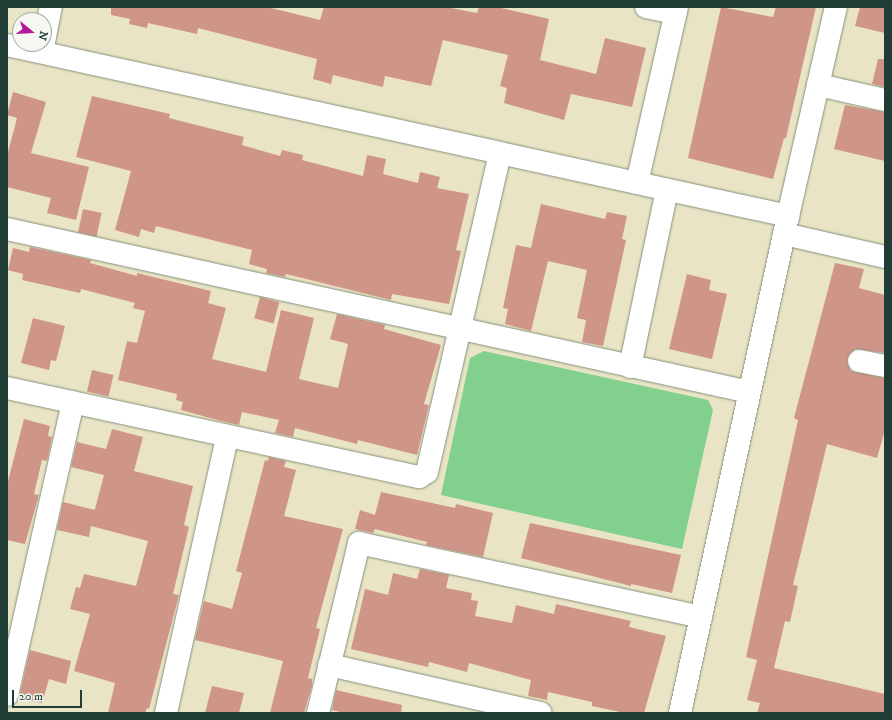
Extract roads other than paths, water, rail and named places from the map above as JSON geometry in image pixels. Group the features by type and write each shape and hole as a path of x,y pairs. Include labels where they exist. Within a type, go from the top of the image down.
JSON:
{"street":[{"path":"637,183 676,10 646,7"},
{"path":"680,713 749,392 836,7"},
{"path":"52,48 500,153 667,190 786,225 885,257"},
{"path":"818,85 885,100"},
{"path":"7,388 228,438 420,477 427,472 500,153"},
{"path":"630,366 667,190"},
{"path":"7,229 460,330 749,392"},
{"path":"859,360 885,366"},
{"path":"7,695 73,402"},
{"path":"166,713 228,438"},
{"path":"318,713 359,543 701,617"},
{"path":"329,665 541,713"}]}
